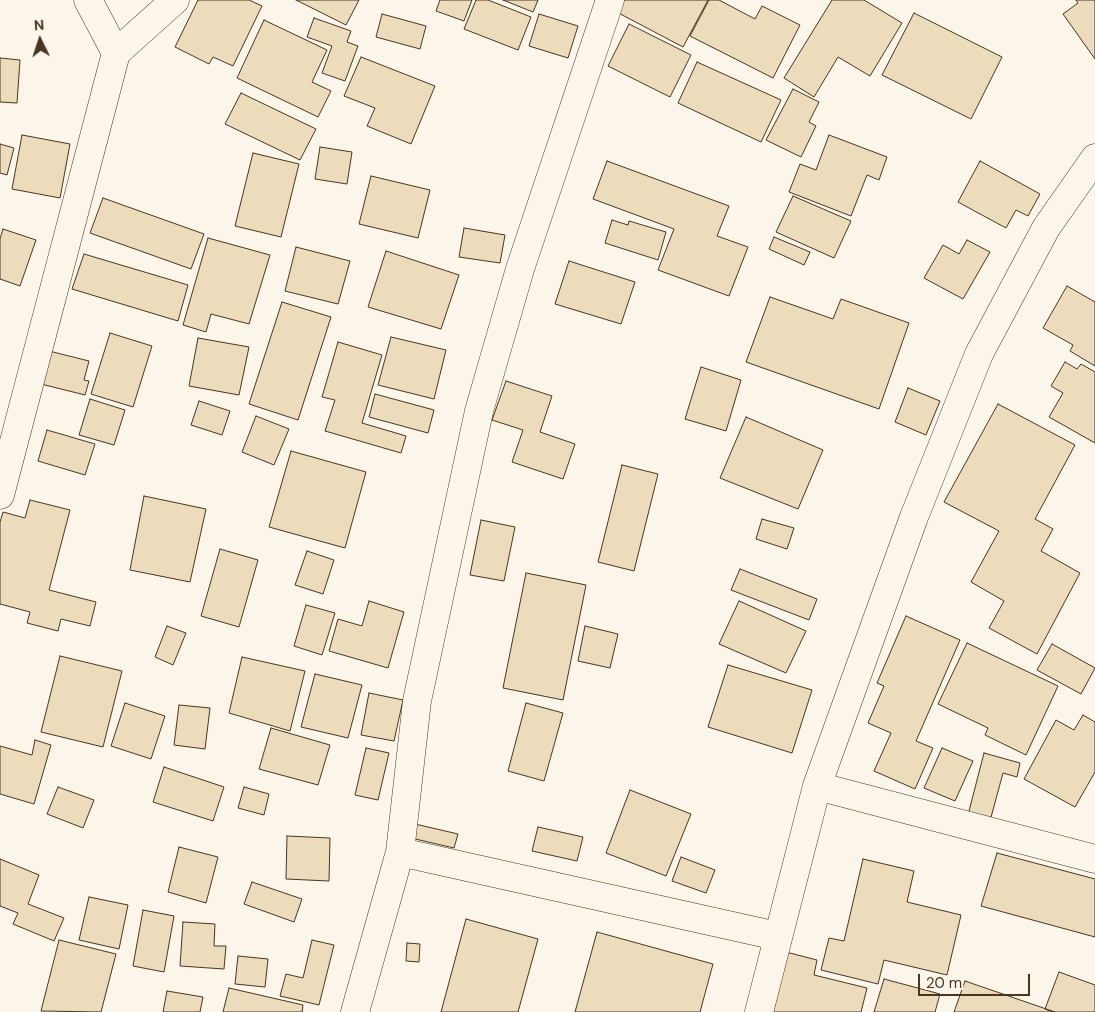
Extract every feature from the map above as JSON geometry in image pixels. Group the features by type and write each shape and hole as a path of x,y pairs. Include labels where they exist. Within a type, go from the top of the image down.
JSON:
{"street":[{"path":"88,0 116,54"},
{"path":"0,495 116,54 175,0"},
{"path":"355,1012 400,852 417,701 479,411 520,269 610,0"},
{"path":"759,1012 817,786 914,517 979,354 1046,228 1095,158"},
{"path":"817,786 1095,859"},
{"path":"400,852 777,936"}],"building":[{"path":"198,0 249,0 262,6 233,66 213,57 209,64 175,47"},
{"path":"296,0 359,0 346,25"},
{"path":"440,0 472,0 464,21 436,11"},
{"path":"476,0 488,0 531,17 518,50 464,29"},
{"path":"503,0 538,0 533,12"},
{"path":"614,0 708,0 683,47 609,8"},
{"path":"709,0 719,0 755,19 762,6 800,25 773,78 690,36"},
{"path":"832,0 864,0 902,23 870,76 838,57 814,97 784,78"},
{"path":"1076,0 1095,0 1095,59 1063,14 1078,3"},
{"path":"914,13 1002,57 971,119 882,75"},
{"path":"382,14 426,26 420,49 376,37"},
{"path":"539,14 578,26 568,58 529,46"},
{"path":"314,18 351,31 347,42 358,46 345,81 322,73 332,46 307,37"},
{"path":"264,20 327,50 312,82 331,91 318,117 237,78"},
{"path":"629,24 691,55 670,97 608,66"},
{"path":"361,57 435,86 411,144 367,126 375,108 344,96"},
{"path":"0,58 20,60 17,103 0,102"},
{"path":"697,62 781,100 761,142 678,103"},
{"path":"793,89 819,102 809,122 816,126 801,157 766,140"},
{"path":"241,93 316,129 300,160 225,124"},
{"path":"22,135 70,144 60,198 12,189"},
{"path":"829,135 887,157 879,180 867,175 851,216 789,192 800,164 816,170"},
{"path":"0,144 14,148 7,175 0,173"},
{"path":"320,147 352,152 347,184 315,179"},
{"path":"253,153 299,164 281,237 235,226"},
{"path":"607,161 729,206 717,236 748,247 729,296 658,270 674,229 593,199"},
{"path":"980,161 1040,194 1028,216 1016,210 1006,228 958,202"},
{"path":"371,176 430,190 418,238 359,224"},
{"path":"793,196 851,221 834,258 776,232"},
{"path":"103,198 204,234 191,269 90,233"},
{"path":"612,220 628,225 629,221 666,232 658,260 605,243"},
{"path":"464,228 505,235 500,263 459,257"},
{"path":"3,229 36,240 20,286 0,279 0,239"},
{"path":"774,237 810,252 804,265 769,249"},
{"path":"208,238 270,255 249,324 211,314 206,332 183,325"},
{"path":"967,240 990,252 963,299 924,278 943,245 959,254"},
{"path":"296,247 350,261 338,304 285,291"},
{"path":"386,251 459,275 441,329 368,307"},
{"path":"84,254 188,285 178,321 72,289"},
{"path":"569,261 635,282 621,324 555,304"},
{"path":"1067,286 1095,302 1095,366 1070,351 1073,345 1043,328"},
{"path":"770,297 833,319 841,299 909,323 879,409 746,362"},
{"path":"282,302 331,317 298,420 249,404"},
{"path":"110,333 152,346 133,407 91,394"},
{"path":"391,337 446,350 434,399 378,385"},
{"path":"198,338 249,347 239,395 189,386"},
{"path":"338,342 382,355 362,423 406,436 401,453 325,431 335,400 322,397"},
{"path":"49,351 89,361 84,380 89,381 85,395 41,384"},
{"path":"1065,362 1077,369 1081,364 1095,372 1095,443 1049,417 1063,393 1051,386"},
{"path":"701,367 741,380 726,431 685,419"},
{"path":"506,381 552,396 540,432 575,444 563,479 512,462 523,430 492,420"},
{"path":"908,388 940,401 926,435 895,422"},
{"path":"375,394 434,410 428,433 369,417"},
{"path":"90,399 125,410 114,445 79,435"},
{"path":"199,401 230,411 222,435 191,425"},
{"path":"998,404 1075,445 1035,519 1053,529 1041,551 1080,573 1037,654 989,628 1004,601 971,582 999,531 944,502"},
{"path":"256,416 289,429 274,465 242,452"},
{"path":"746,417 823,450 798,509 720,478"},
{"path":"47,430 95,444 85,475 38,461"},
{"path":"291,451 366,472 345,548 269,527"},
{"path":"622,465 658,474 634,571 598,562"},
{"path":"144,496 206,509 190,582 130,570"},
{"path":"30,500 70,510 49,590 96,602 90,626 61,619 58,631 27,623 30,612 0,604 0,522 3,512 25,518"},
{"path":"762,519 794,528 787,549 756,539"},
{"path":"481,520 515,527 504,581 470,575"},
{"path":"220,549 258,560 239,627 201,616"},
{"path":"307,551 334,560 323,594 295,585"},
{"path":"740,569 817,599 809,620 731,590"},
{"path":"526,573 586,585 563,700 503,688"},
{"path":"369,601 404,612 388,668 329,651 338,619 362,626"},
{"path":"739,601 806,631 786,673 719,644"},
{"path":"306,605 335,613 322,655 294,646"},
{"path":"906,616 960,640 916,741 933,748 915,789 874,771 891,733 868,723 884,686 877,683"},
{"path":"167,626 186,633 173,665 155,657"},
{"path":"585,626 618,634 610,668 578,661"},
{"path":"967,643 1058,686 1026,755 985,735 988,728 938,704"},
{"path":"1052,644 1095,668 1081,694 1037,670"},
{"path":"60,656 122,671 103,747 41,732"},
{"path":"242,657 305,671 290,731 229,713"},
{"path":"728,665 812,690 792,753 708,727"},
{"path":"315,674 362,685 348,738 301,727"},
{"path":"369,693 403,700 394,741 361,735"},
{"path":"125,703 165,716 151,759 111,746"},
{"path":"526,703 563,713 544,781 508,771"},
{"path":"179,705 210,708 205,749 174,745"},
{"path":"1083,715 1095,722 1095,772 1075,807 1024,779 1056,720 1074,730"},
{"path":"271,728 330,745 318,785 259,769"},
{"path":"35,740 51,745 34,804 0,794 0,746 32,755"},
{"path":"366,748 389,753 378,800 355,795"},
{"path":"942,748 973,761 955,801 924,788"},
{"path":"984,753 1020,763 1017,777 1003,773 990,821 968,815"},
{"path":"164,767 224,787 213,821 153,802"},
{"path":"58,787 94,800 83,828 47,814"},
{"path":"244,787 269,794 264,815 238,808"},
{"path":"630,790 691,814 666,876 606,853"},
{"path":"415,824 458,834 454,848 411,838"},
{"path":"538,827 583,837 577,861 532,851"},
{"path":"287,836 330,838 329,881 286,879"},
{"path":"179,847 218,857 206,903 168,892"},
{"path":"997,853 1095,879 1095,937 981,906"},
{"path":"681,857 715,870 706,893 672,881"},
{"path":"0,859 39,875 28,904 64,918 54,941 13,924 18,913 0,906"},
{"path":"863,859 914,871 907,902 961,915 947,975 884,960 878,984 821,970 829,938 844,941"},
{"path":"252,882 302,899 294,922 244,904"},
{"path":"89,897 128,905 119,949 79,940"},
{"path":"143,910 174,916 164,972 133,966"},
{"path":"466,919 538,939 518,1012 441,1012"},
{"path":"183,922 215,924 214,946 226,946 224,969 180,966"},
{"path":"597,932 713,964 700,1012 575,1012"},
{"path":"59,940 116,954 101,1012 41,1011"},
{"path":"312,940 334,945 319,1005 280,996 286,974 303,978"},
{"path":"407,943 420,944 419,962 406,961"},
{"path":"782,951 817,960 814,975 867,988 861,1012 768,1012"},
{"path":"238,956 268,959 265,987 235,984"},
{"path":"1059,972 1095,985 1095,1012 1053,1012 1045,1009"},
{"path":"884,979 940,994 935,1012 874,1012"},
{"path":"965,981 1055,1012 954,1012"},
{"path":"229,988 303,1005 302,1012 223,1012"},
{"path":"167,991 203,997 200,1012 163,1012"}]}
